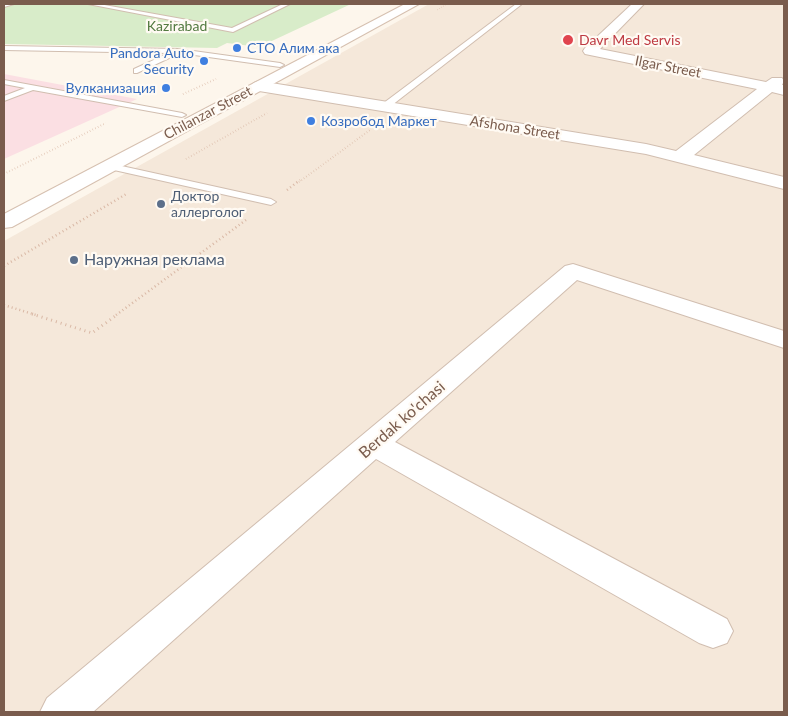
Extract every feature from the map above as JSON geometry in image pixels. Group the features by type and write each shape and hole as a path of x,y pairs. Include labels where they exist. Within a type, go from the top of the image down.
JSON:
{"street":[{"name":"Chilanzar Street","path":"4,222 251,85 280,65 398,4"},
{"name":"Chilanzar Street","path":"4,208 182,116 251,85 413,4"},
{"name":"Ilgar Street","path":"638,4 590,51 777,89"},
{"path":"680,157 777,89 784,75"},
{"name":"Afshona Street","path":"251,85 618,144 680,157 784,183"},
{"name":"Berdak ko'chasi","path":"62,712 573,271 784,340"},
{"path":"374,444 713,631"}],"lane":[{"path":"4,5 11,4"},
{"path":"91,4 122,8 233,30 287,4"},
{"path":"122,8 136,4"},
{"path":"384,107 519,4"},
{"path":"4,48 179,51 280,65"},
{"path":"137,71 179,51"},
{"path":"4,82 182,116"},
{"path":"4,99 32,88"},
{"path":"108,166 271,202"}],"path":[{"path":"4,174 128,112 150,109"},
{"path":"4,305 92,333 370,130"}],"shaded area":[{"path":"429,4 784,4 784,712 4,712 4,241"},
{"path":"4,74 137,99 4,159"}],"green space":[{"name":"Kazirabad","path":"4,4 351,4 259,47 227,43 217,48 4,44"}],"place":[{"name":"Davr Med Servis","path":"568,40"},
{"name":"СТО Алим ака","path":"237,48"},
{"name":"Pandora Auto Security","path":"204,61"},
{"name":"Вулканизация","path":"166,88"},
{"name":"Козробод Маркет","path":"311,121"},
{"name":"Доктор аллерголог","path":"161,204"},
{"name":"Наружная реклама","path":"74,260"}]}
